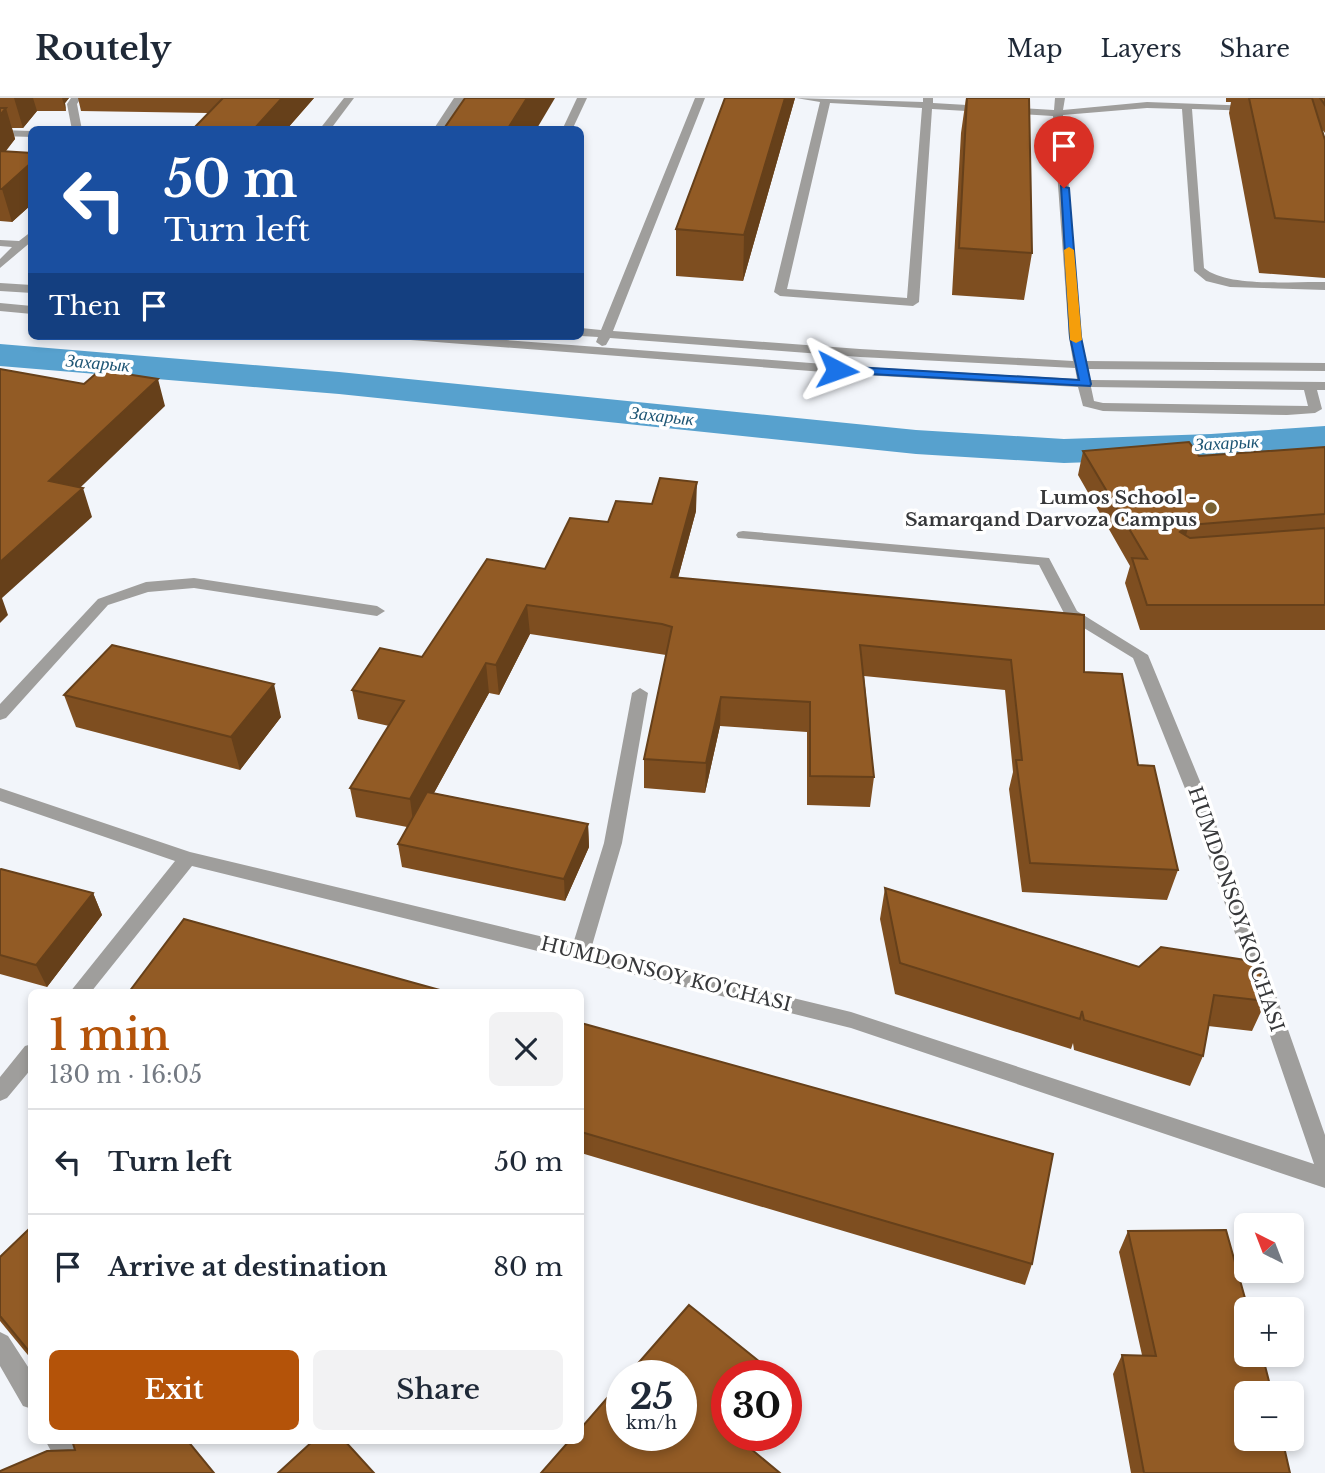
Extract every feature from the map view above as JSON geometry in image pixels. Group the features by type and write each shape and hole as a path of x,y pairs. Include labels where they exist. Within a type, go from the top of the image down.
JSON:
{"street":[{"path":"76,98 72,104 76,126"},
{"path":"327,126 349,98"},
{"path":"441,126 459,98"},
{"path":"568,126 582,98"},
{"path":"597,351 700,98"},
{"path":"801,98 929,102 1058,113 1147,105 1262,109"},
{"path":"1060,98 1058,113 1076,337 1088,403 1103,407 1259,411 1315,409 1309,386"},
{"path":"826,99 780,292 913,302 929,102"},
{"path":"1186,106 1198,269 1210,279 1230,283 1325,286"},
{"path":"0,133 28,134"},
{"path":"0,265 28,238"},
{"path":"0,243 21,244"},
{"path":"0,287 28,289"},
{"path":"0,307 28,310"},
{"path":"584,332 1081,366 1325,367"},
{"path":"481,340 850,371 1085,384 1325,386"},
{"name":"HUMDONSOY KO'CHASI","path":"743,535 1044,561 1071,614 1140,655 1197,796 1325,1166"},
{"path":"0,714 103,602 146,587 194,583 377,611"},
{"path":"580,952 613,843 640,693"},
{"name":"HUMDONSOY KO'CHASI","path":"0,794 188,858 851,1020 1325,1178"},
{"path":"82,989 188,858"},
{"path":"0,1092 28,1057"},
{"path":"0,1344 28,1390"},
{"path":"59,1444 77,1473"}],"building":[{"path":"223,98 282,98 257,126 196,126"},
{"path":"465,98 527,98 510,126 446,126"},
{"path":"725,98 785,98 744,235 676,229"},
{"path":"967,98 1029,98 1032,253 959,248"},
{"path":"1249,98 1312,98 1325,140 1325,222 1275,218"},
{"path":"0,151 28,153 28,166 0,189"},
{"path":"0,369 84,384 100,370 158,379 49,481 83,488 0,562"},
{"path":"1189,442 1199,456 1325,447 1325,514 1189,525 1180,532 1190,538 1325,528 1325,605 1147,605 1132,558 1147,559 1083,451"},
{"path":"660,478 697,482 671,577 1084,615 1084,672 1122,674 1138,765 1154,766 1178,870 1030,863 1016,760 1022,760 1011,660 860,645 874,777 810,776 810,702 721,697 706,763 644,759 672,627 527,605 496,665 486,663 410,799 350,788 404,701 352,690 380,648 422,657 487,559 545,569 570,518 608,522 616,501 652,504"},
{"path":"112,645 274,684 231,737 64,695"},
{"path":"427,792 588,824 564,879 398,844"},
{"path":"1,869 93,893 36,965 0,955"},
{"path":"885,888 1139,967 1161,947 1258,962 1266,1001 1214,995 1203,1056 1084,1020 1082,1011 1080,1019 900,963"},
{"path":"184,919 436,989 131,989"},
{"path":"584,1024 1053,1154 1032,1264 584,1133"},
{"path":"28,1230 28,1350 0,1316 0,1257"},
{"path":"1226,1230 1234,1259 1234,1283 1241,1283 1245,1297 1234,1297 1234,1367 1265,1367 1269,1381 1234,1381 1234,1451 1285,1451 1290,1473 1144,1473 1122,1355 1156,1356 1128,1231"},
{"path":"689,1305 758,1360 711,1360 711,1451 753,1451 780,1473 541,1473 566,1444 584,1444 584,1425 606,1399 606,1451 697,1451 697,1360 641,1360"},
{"path":"73,1444 190,1444 214,1473 0,1473 47,1451 75,1450"},
{"path":"310,1444 348,1444 374,1473 278,1473"}],"waterway":[{"name":"Захарык","path":"0,355 339,383 916,442 1064,451 1211,446 1325,438"}],"slow traffic":[{"path":"1069,250 1076,340"}],"place":[{"name":"Lumos School - Samarqand Darvoza Campus","path":"1211,508"}],"route":[{"path":"837,370 1085,384 1076,337 1064,188"}]}
